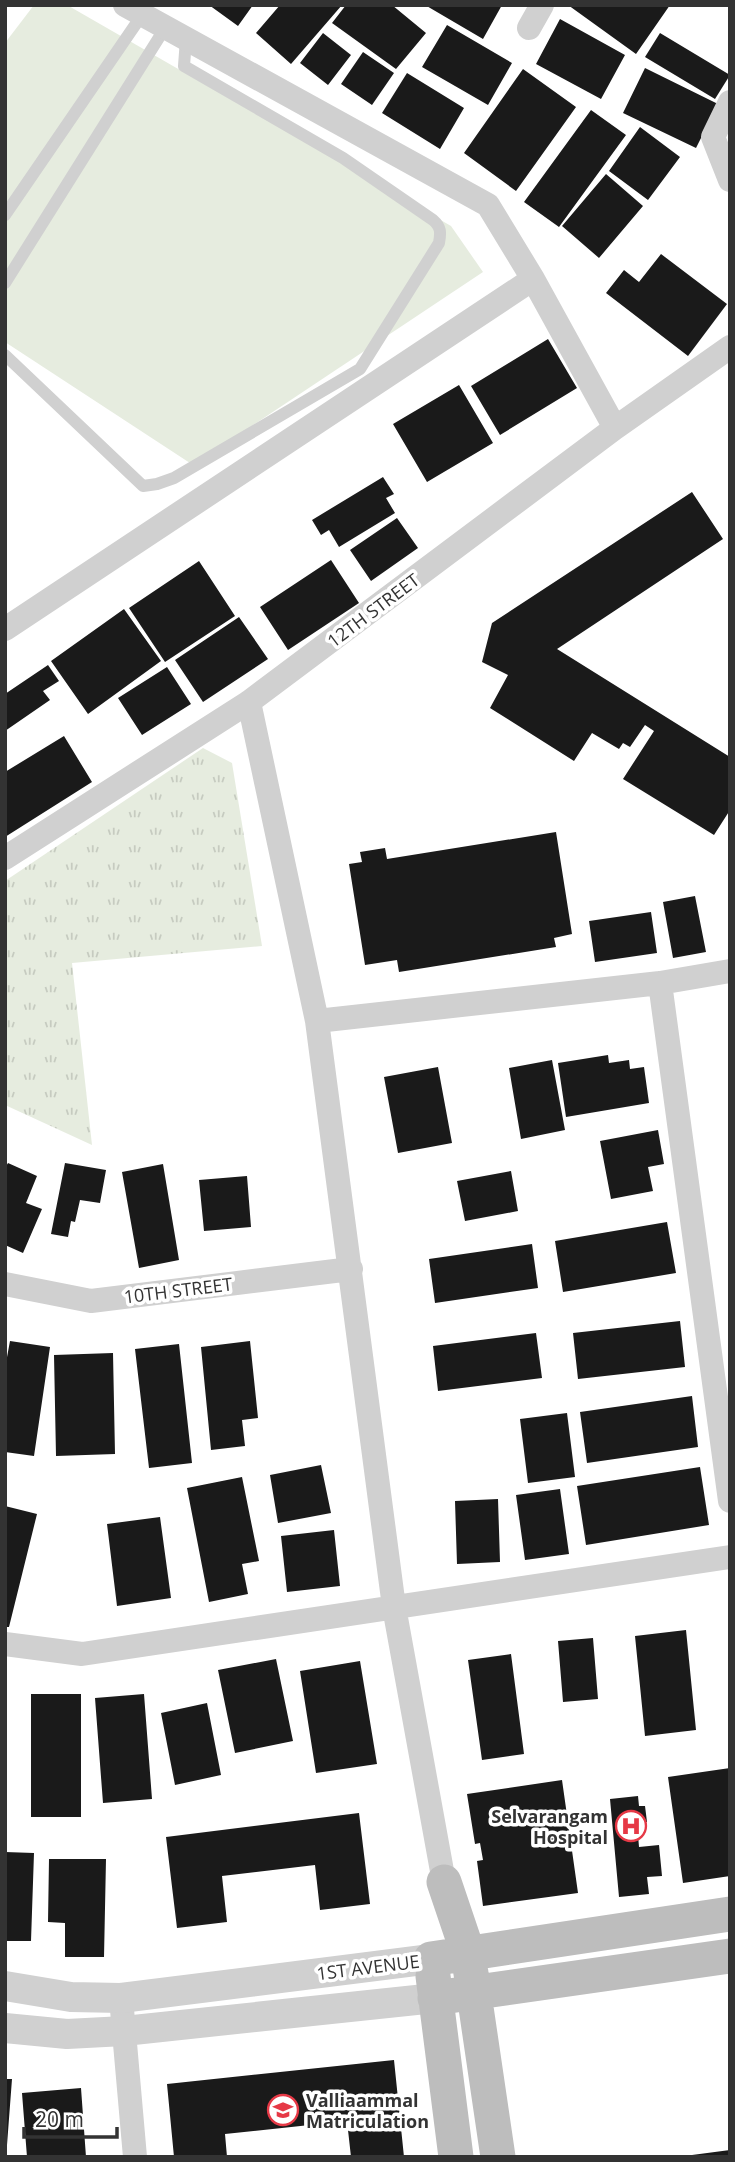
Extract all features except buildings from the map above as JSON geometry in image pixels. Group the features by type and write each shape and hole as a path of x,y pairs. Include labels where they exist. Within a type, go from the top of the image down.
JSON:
{"main road":[{"path":"444,1882 468,1953 498,2157"},
{"path":"444,1882 431,1959 456,2157"},
{"name":"1ST AVENUE","path":"431,1959 730,1914"},
{"name":"1ST AVENUE","path":"435,1998 730,1956"}],"street":[{"path":"529,28 542,5"},
{"path":"133,10 488,205 533,279 615,428"},
{"path":"730,102 713,138 730,180"},
{"path":"5,629 533,279"},
{"name":"12TH STREET","path":"5,858 249,702 615,428 730,347"},
{"path":"249,702 317,1021 394,1607 444,1882"},
{"path":"317,1021 660,983 730,971"},
{"path":"660,983 730,1501"},
{"name":"10TH STREET","path":"5,1284 91,1301 351,1269"},
{"path":"5,1644 82,1654 730,1558"},
{"name":"1ST AVENUE","path":"5,1986 71,1997 121,1998 431,1959"},
{"path":"121,1998 135,2157"},
{"name":"1ST AVENUE","path":"5,2028 66,2034 124,2031 435,1998"}],"lane":[{"path":"5,215 133,10"},
{"path":"5,283 176,34"},
{"path":"5,355 143,486 157,484 174,478 360,369 439,243 440,225 433,219 343,158 184,66 176,34"}],"green space":[{"path":"34,5 67,5 451,226 483,272 193,465 5,342 5,43"},
{"path":"203,748 232,763 262,946 72,963 92,1145 5,1105 5,881"}],"place":[{"name":"Selvarangam Hospital","path":"631,1826"},
{"name":"Valliaammal Matriculation","path":"283,2110"}]}
